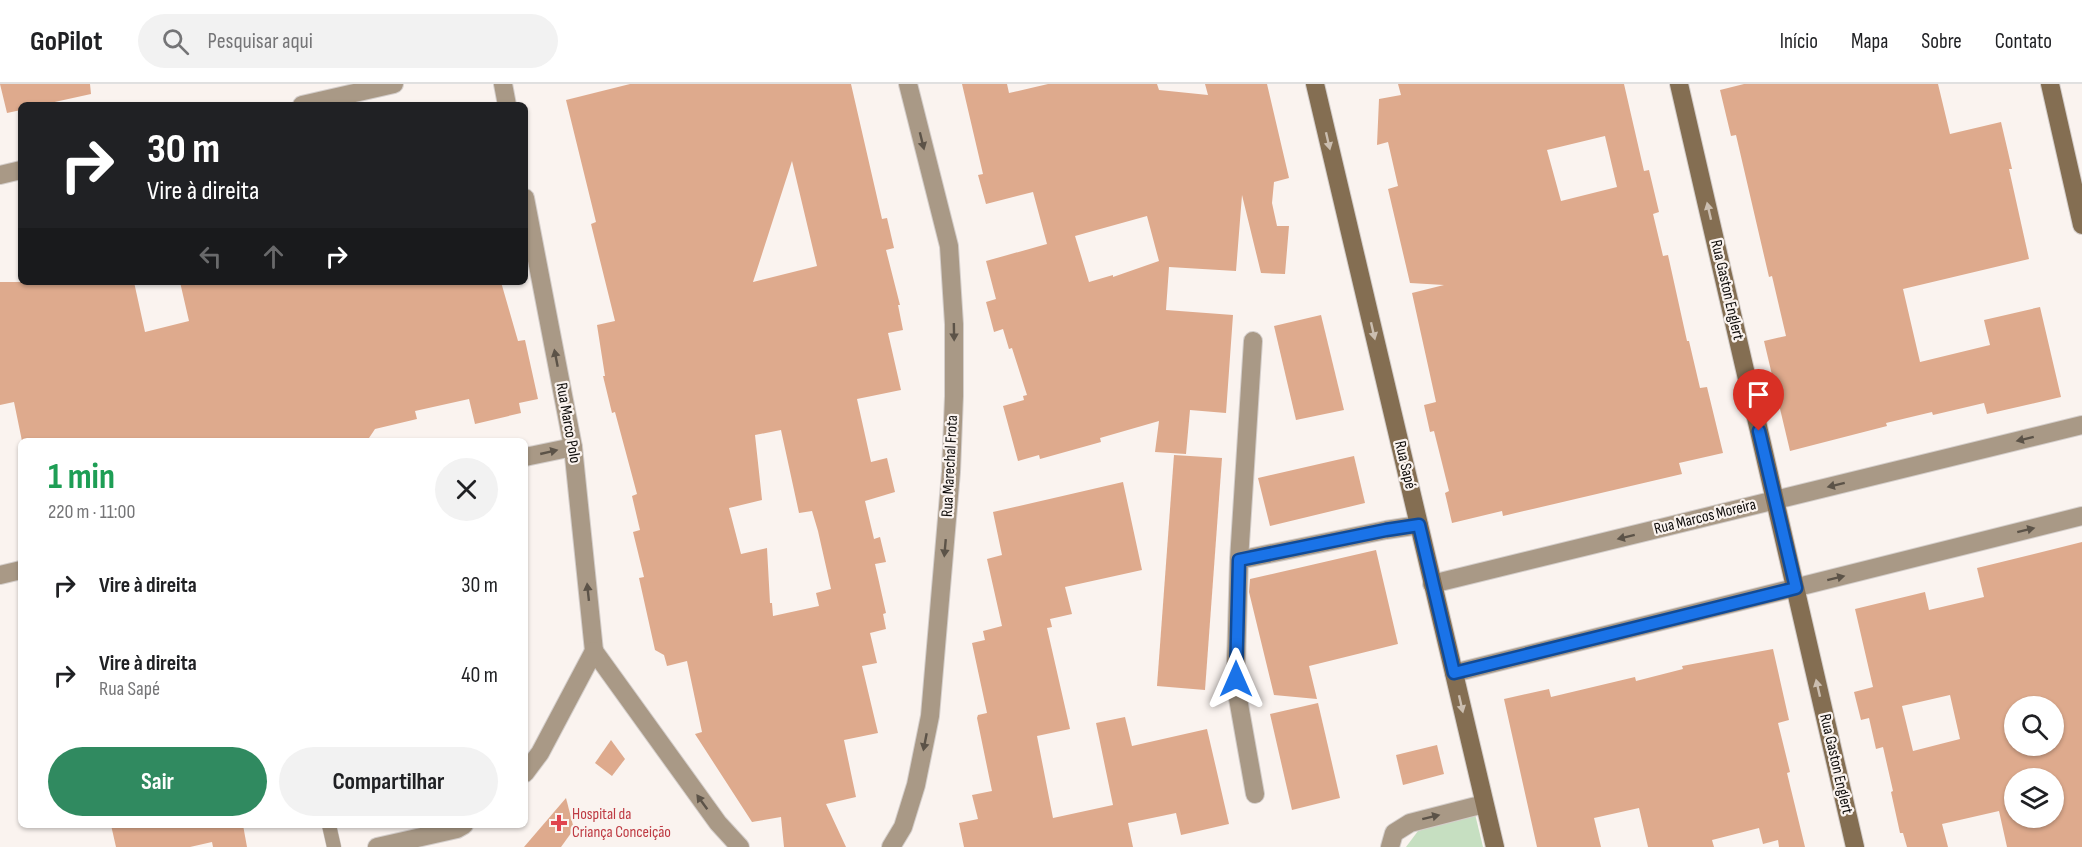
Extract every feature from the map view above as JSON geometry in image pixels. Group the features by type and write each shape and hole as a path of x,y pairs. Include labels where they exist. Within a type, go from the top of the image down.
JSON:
{"street":[{"path":"315,102 393,84"},
{"path":"503,84 506,102"},
{"name":"Rua Marechal Frota","path":"891,847 903,827 916,785 930,716 951,472 954,396 954,324 949,246 908,84"},
{"name":"Rua Sapé","path":"1314,84 1495,847"},
{"name":"Rua Gaston Englert","path":"1679,84 1855,847"},
{"path":"2050,84 2082,225"},
{"path":"0,175 18,171"},
{"name":"Rua Marco Polo","path":"528,214 573,447 594,651"},
{"path":"1253,341 1239,560 1236,664 1237,693 1255,794"},
{"name":"Rua Marcos Moreira","path":"1432,584 2082,425"},
{"path":"528,457 573,447"},
{"path":"1454,673 2082,516"},
{"path":"1239,560 1419,525"},
{"path":"0,575 18,571"},
{"path":"528,768 540,753 594,651 718,823 740,847"},
{"path":"1390,847 1394,833 1410,823 1484,804"},
{"path":"377,847 459,828"}],"lane":[{"path":"330,828 334,847"}],"green space":[{"path":"1475,814 1483,847 1406,847 1418,831"}],"building":[{"path":"0,84 90,84 91,94 55,102 18,102 18,111 7,113"},
{"path":"630,84 851,84 882,219 887,218 894,248 886,250 900,305 898,305 903,330 888,333 901,390 857,399 871,462 887,458 895,492 865,501 874,539 880,537 886,562 875,564 886,613 883,614 886,629 870,633 877,663 862,666 878,733 844,740 856,797 826,804 846,847 784,847 781,817 752,822 695,734 702,732 687,661 667,666 664,655 655,650 639,578 644,577 633,532 640,530 632,496 637,494 603,376 605,376 597,325 615,321 591,224 596,222 566,100","holes":["792,161 817,266 753,282","781,430 799,513 812,511 831,589 816,593 819,606 773,616 772,603 770,603 767,548 741,554 729,508 762,500 755,435"]},
{"path":"962,84 1007,84 1009,93 1048,84 1157,84 1159,90 1208,95 1205,84 1267,84 1289,178 1274,182 1272,203 1277,226 1289,226 1285,274 1261,273 1242,195 1236,271 1169,267 1166,310 1233,315 1226,413 1190,410 1186,454 1155,452 1159,421 1100,438 1101,442 1040,459 1039,455 1018,461 1003,406 1024,400 1023,396 1027,395 1012,348 1009,349 1003,329 994,332 986,302 996,299 986,261 1047,244 1033,192 986,204 978,175 983,174","holes":["1147,216 1159,261 1113,277 1113,275 1089,282 1075,236"]},
{"path":"1398,84 1624,84 1644,171 1649,170 1659,212 1653,214 1663,256 1668,255 1700,388 1707,387 1723,453 1679,463 1682,474 1503,516 1502,511 1452,523 1445,493 1449,491 1434,431 1430,432 1424,405 1436,402 1412,293 1444,285 1410,283 1388,189 1398,186 1388,142 1377,145 1379,99 1401,95","holes":["1605,136 1617,187 1561,201 1547,150"]},
{"path":"1744,84 1938,84 1950,134 2001,122 2029,259 1903,289 1920,362 1990,345 1984,320 2040,307 2061,397 1987,414 1984,403 1933,415 1932,412 1790,451 1764,341 1786,336 1772,276 1769,277 1736,135 1731,136 1720,90"},
{"path":"0,282 18,282 18,285 135,285 145,332 189,321 181,285 502,285 518,341 525,340 538,399 519,403 521,413 475,424 469,399 415,411 417,419 375,429 369,438 21,438 14,402 0,405"},
{"path":"1321,315 1344,410 1296,420 1274,326"},
{"path":"1174,455 1222,458 1205,690 1157,686"},
{"path":"1354,456 1365,503 1270,526 1258,478"},
{"path":"1123,482 1142,570 1065,587 1072,614 1050,619 1052,627 1047,628 1070,729 1037,736 1053,818 1113,805 1096,723 1125,717 1132,746 1207,729 1229,824 1181,835 1176,813 1128,823 1133,847 964,847 959,823 978,819 972,795 992,791 977,718 978,715 987,713 972,643 985,640 983,631 1002,626 987,559 1002,555 993,512"},
{"path":"2082,542 2082,847 2007,847 1999,811 1942,824 1948,847 1907,847 1903,833 1900,833 1883,747 1876,749 1869,718 1861,720 1854,692 1873,687 1855,609 1925,592 1929,610 1984,597 1977,568","holes":["1950,695 1960,739 1913,751 1902,706"]},
{"path":"1376,550 1398,644 1309,666 1317,699 1274,695 1249,592 1250,579"},
{"path":"1773,649 1789,720 1778,723 1790,772 1787,773 1805,847 1779,847 1778,840 1763,844 1759,828 1712,840 1714,847 1648,847 1639,808 1594,818 1601,847 1537,847 1504,699 1549,689 1551,697 1635,677 1636,681 1683,669 1682,666"},
{"path":"1318,703 1340,798 1292,810 1270,714"},
{"path":"611,740 625,759 612,776 595,763"},
{"path":"1437,745 1444,774 1403,785 1396,755"},
{"name":"Hospital da Criança Conceição","path":"566,798 574,829 561,847 524,847"},
{"path":"112,828 244,828 247,847 213,847 212,842 190,847 116,847"}],"place":[{"name":"Hospital da Criança Conceição","path":"559,823"}],"route":[{"path":"1236,679 1239,560 1386,530 1419,525 1454,673 1796,588 1759,431"}]}
